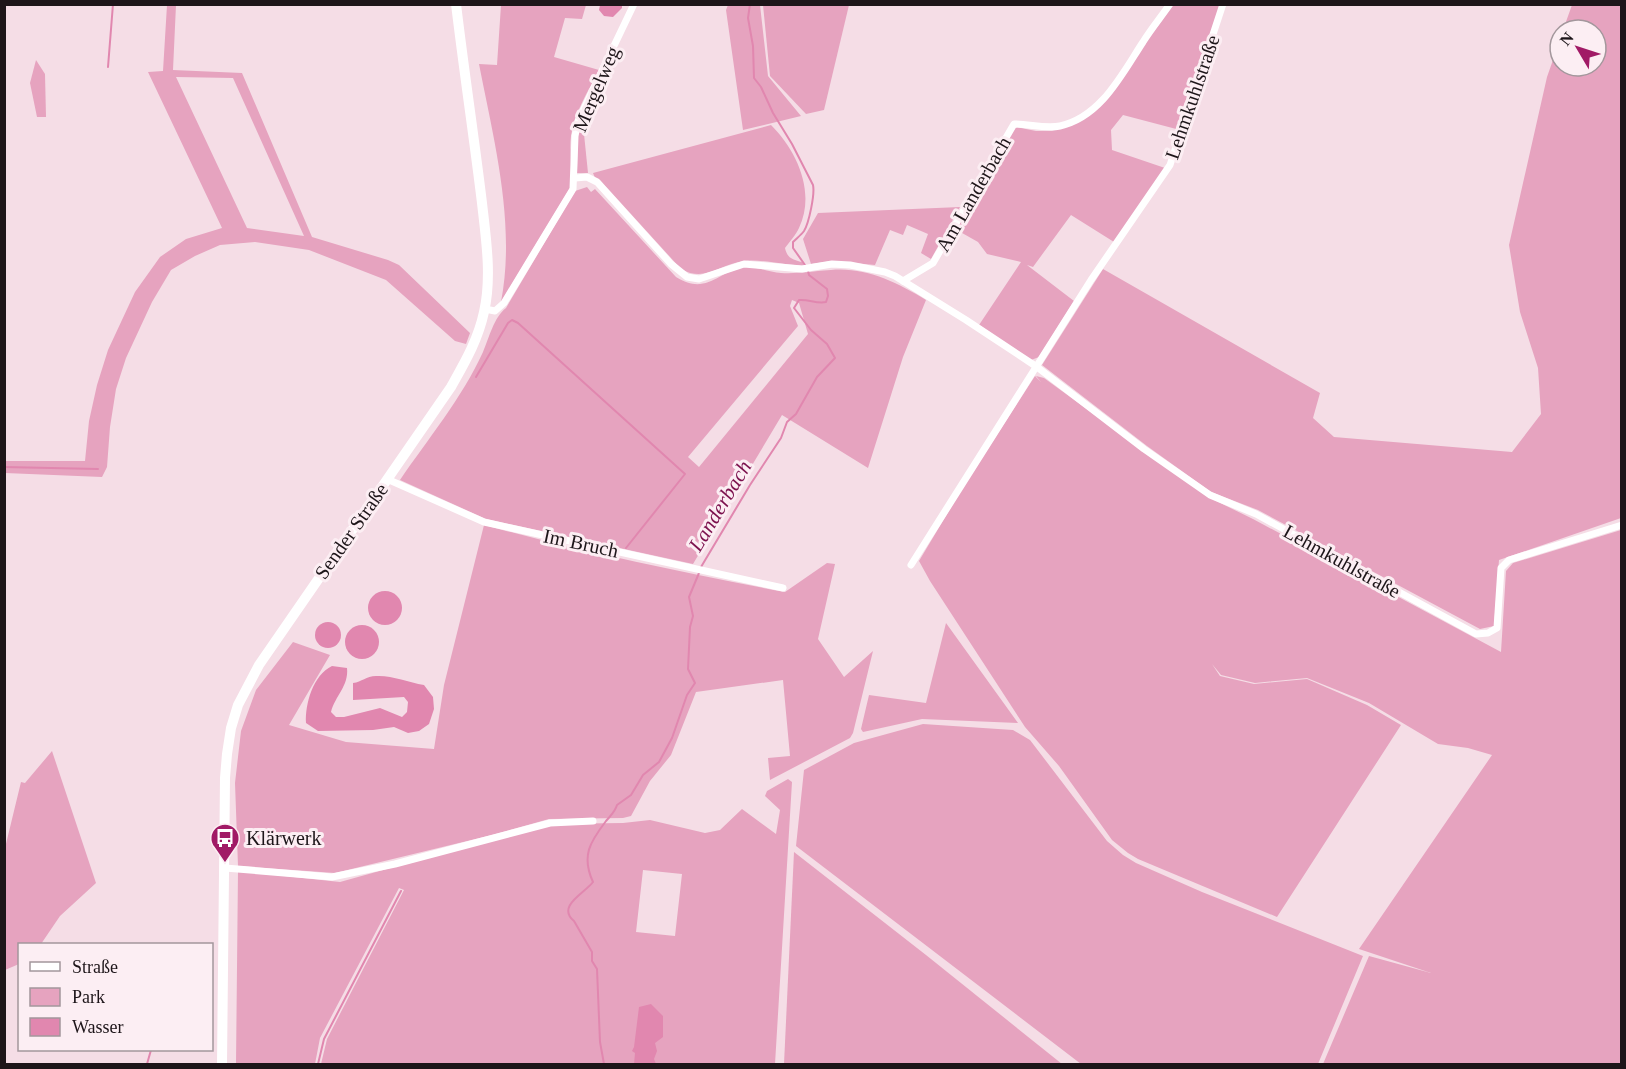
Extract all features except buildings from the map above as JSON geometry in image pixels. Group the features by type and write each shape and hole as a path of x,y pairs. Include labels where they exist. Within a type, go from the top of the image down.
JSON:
{"main road":[{"name":"Sender Straße","path":"222,1065 226,762 231,728 238,705 259,665 451,387 479,332 485,309 488,280 487,250 456,4"}],"street":[{"name":"Mergelweg","path":"575,178 574,136 578,122 634,4"},
{"name":"Am Landerbach","path":"903,281 933,263 1014,124 1058,126 1083,117 1112,89 1170,4"},
{"name":"Lehmkuhlstraße","path":"911,565 1091,280 1170,165 1223,4"},
{"name":"Lehmkuhlstraße","path":"575,178 587,177 597,182 671,264 687,277 699,279 744,264 802,269 832,264 885,272 903,281 1037,367 1144,449 1210,495 1256,514 1476,634 1488,633 1497,628 1502,568 1509,560 1622,525"},
{"path":"485,309 495,311 504,303 573,189 575,178"},
{"name":"Im Bruch","path":"387,479 484,522 783,588"},
{"path":"225,868 332,877 395,864 550,822 593,821"}],"green space":[{"path":"167,5 176,5 173,70 242,73 312,237 399,265 470,333 466,344 455,341 386,280 309,250 255,242 220,245 171,270 152,302 126,358 116,389 107,467 102,477 5,473 5,461 85,461 89,421 97,385 108,350 135,292 160,257 186,239 222,228 148,72 163,71","holes":["176,77 233,78 304,236 247,228"]},
{"path":"501,5 586,5 582,19 565,18 554,57 599,70 582,102 573,127 570,188 501,302 505,273 505,213 497,153 479,64 497,65"},
{"path":"728,5 760,5 768,76 801,116 743,130 726,10"},
{"path":"763,5 849,5 824,110 806,114 770,76"},
{"path":"1173,5 1220,5 1180,130 1123,115 1111,130 1112,150 1165,168 1114,242 1071,215 1033,267 1027,265 1074,301 1039,357 1031,360 979,325 1021,262 987,254 978,242 955,229 1006,140 1016,127 1052,131 1066,127 1095,111"},
{"path":"1572,5 1621,5 1621,518 1499,560 1494,626 1480,629 1258,510 1211,492 1042,365 1103,269 1320,393 1313,418 1334,437 1512,452 1541,414 1538,368 1520,312 1509,245 1547,77 1548,74 1548,78 1608,78 1608,18 1567,18"},
{"path":"36,60 45,74 46,117 37,117 30,83"},
{"path":"771,125 789,147 801,173 804,186 804,214 798,231 785,248 789,256 802,262 805,266 744,261 705,273 690,273 681,269 600,180 595,178 593,173"},
{"path":"578,132 584,134 588,173 577,173"},
{"path":"587,187 591,192 595,189 676,277 686,282 704,284 744,267 787,273 844,270 869,273 880,277 926,300 903,357 868,468 782,415 693,564 486,519 400,480 465,386 483,352 495,322 506,308 575,191","holes":["792,300 799,303 808,334 699,467 688,457 798,326 790,306"]},
{"path":"960,207 931,259 921,253 928,234 907,225 903,235 890,230 875,265 832,261 811,264 803,239 818,213"},
{"path":"1035,376 1041,382 1036,376 1044,378 1208,497 1501,652 1506,571 1513,563 1621,530 1621,1064 1323,1064 1369,956 1431,973 1359,949 1492,755 1468,748 1438,744 1369,703 1307,678 1255,683 1221,675 1212,664 1220,676 1254,684 1307,679 1367,705 1401,725 1277,917 1138,859 1112,840 1059,766 1025,727 919,561 962,489"},
{"path":"484,525 634,562 785,592 827,563 835,564 818,639 844,677 873,651 853,733 850,738 770,780 768,758 790,756 783,680 696,692 671,755 650,781 631,816 549,819 335,873 238,866 235,783 241,731 256,690 293,642 330,655 289,725 346,742 434,749 444,685"},
{"path":"946,623 1018,723 922,719 863,732 861,729 869,695 926,703"},
{"path":"923,724 1013,730 1030,740 1107,841 1123,855 1202,892 1363,956 1318,1064 1081,1064 796,846 804,770 854,743"},
{"path":"52,751 96,883 60,916 42,943 18,943 18,964 5,970 5,848 21,782 25,783"},
{"path":"788,779 792,782 775,1064 321,1064 327,1039 404,890 399,888 320,1038 315,1064 236,1064 238,871 340,882 549,824 623,823 650,820 705,833 720,830 742,809 776,834 780,810 765,796 767,791","holes":["643,870 682,874 675,936 636,932"]},
{"path":"794,852 926,955 1062,1064 784,1064"}],"water":[{"path":"600,5 622,5 622,8 613,17 604,16 599,10"},
{"path":"385,591 397,596 402,608 397,620 385,625 373,620 368,608 373,596"},
{"path":"328,622 337,626 341,635 337,644 328,648 319,644 315,635 319,626"},
{"path":"362,625 374,630 379,642 374,654 362,659 350,654 345,642 350,630"},
{"path":"332,666 347,668 344,686 331,712 336,717 380,708 402,717 407,712 408,702 404,697 353,700 353,683 369,677 382,676 424,685 433,697 434,709 429,724 419,731 408,733 394,727 373,730 318,731 306,723 307,707 315,683 325,670"},
{"path":"651,1004 663,1016 663,1037 655,1043 656,1064 634,1064 635,1053 632,1051 639,1007"}],"waterway":[{"path":"108,67 113,4"},
{"name":"Landerbach","path":"750,4 748,18 753,46 754,78 813,185 808,222 804,231 793,242 793,248 805,265"},
{"name":"Landerbach","path":"701,567 781,438 787,422 796,414 817,377 835,358 827,344 811,330 794,308 799,300 826,302 827,289 809,275 808,271"},
{"path":"476,377 512,320 685,474 626,548"},
{"path":"4,467 98,469"},
{"name":"Landerbach","path":"604,1064 600,1042 597,969 592,961 592,952 568,910 574,900 593,882 588,864 592,843 617,805 631,795 643,775 659,762 672,738 687,695 695,683 688,669 690,627 693,616 689,597 699,573"},
{"path":"318,1064 324,1039 401,891"},
{"path":"147,1064 151,1051"}],"place":[{"name":"Klärwerk","path":"225,864"}]}
